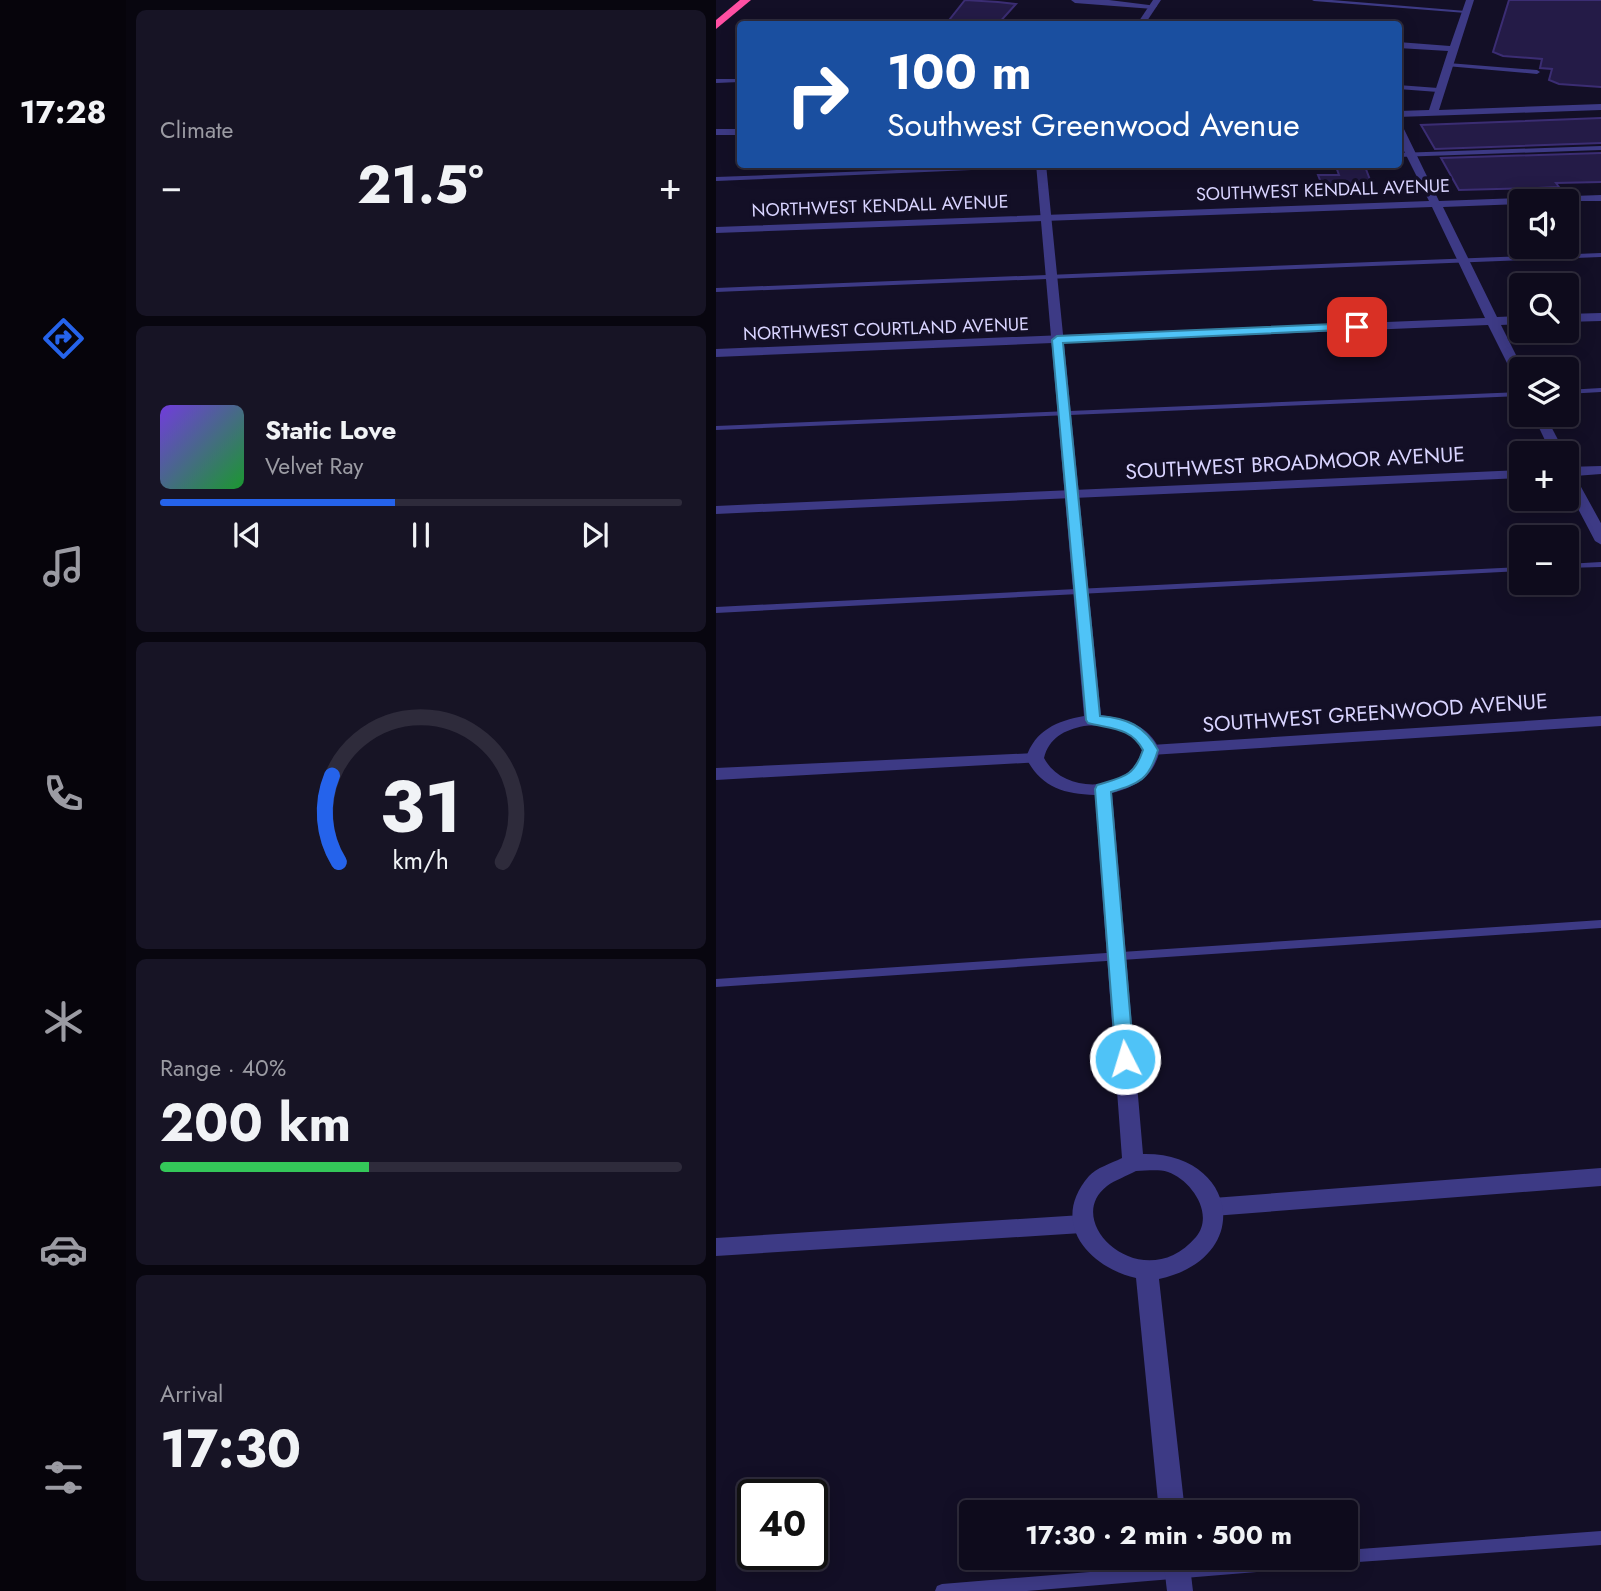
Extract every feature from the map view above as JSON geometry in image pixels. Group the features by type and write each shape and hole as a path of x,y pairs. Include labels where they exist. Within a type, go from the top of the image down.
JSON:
{"highway":[{"path":"716,26 746,0"}],"street":[{"path":"1075,0 1155,3 1144,21"},
{"path":"1433,113 1438,90 1470,0"},
{"path":"1402,45 1453,49"},
{"path":"1402,114 1601,107"},
{"path":"716,132 737,132"},
{"path":"1405,155 1436,203 1510,357"},
{"path":"1041,168 1093,720"},
{"name":"SOUTHWEST KENDALL AVENUE","path":"1046,218 1601,198"},
{"name":"NORTHWEST KENDALL AVENUE","path":"716,230 1046,218"},
{"path":"1579,318 1601,317"},
{"name":"NORTHWEST COURTLAND AVENUE","path":"716,353 1509,320"},
{"path":"1579,471 1601,470"},
{"name":"SOUTHWEST BROADMOOR AVENUE","path":"716,510 1509,475"},
{"path":"1579,496 1601,541"},
{"path":"1093,720 1113,722 1131,728 1144,738 1151,750 1144,769 1131,780 1103,789 1080,789 1064,785 1043,772 1035,758 1042,740 1053,731 1066,725 1093,720"},
{"name":"SOUTHWEST GREENWOOD AVENUE","path":"1151,750 1601,721"},
{"path":"716,774 1035,758"},
{"path":"1103,789 1134,1163"},
{"path":"1134,1163 1165,1163 1185,1171 1206,1189 1213,1208 1214,1218 1209,1237 1196,1254 1170,1268 1147,1271 1128,1269 1107,1260 1089,1242 1082,1224 1084,1203 1093,1185 1113,1170 1134,1163"},
{"path":"1213,1208 1601,1177"},
{"path":"716,1247 1082,1224"},
{"path":"1147,1271 1171,1500"}],"lane":[{"path":"1314,0 1466,12"},
{"path":"1448,65 1537,72"},
{"path":"716,81 737,80"},
{"path":"1402,87 1438,90"},
{"path":"1405,155 1601,148"},
{"path":"716,179 991,168"},
{"path":"716,290 1601,255"},
{"path":"1579,391 1601,390"},
{"path":"716,428 1509,394"},
{"path":"1579,565 1601,564"},
{"path":"716,610 1509,570"},
{"path":"716,983 1601,924"},
{"path":"1358,1556 1601,1538"},
{"path":"942,1591 1210,1570"}],"building":[{"path":"965,0 1016,4 1001,21 948,21"},
{"path":"1509,0 1602,0 1602,87 1559,84 1549,80 1552,69 1540,68 1542,59 1503,56 1493,52"},
{"path":"1602,118 1602,143 1435,149 1421,125"},
{"path":"1602,153 1602,182 1556,183 1559,187 1537,188 1459,190 1441,158"},
{"path":"1336,168 1366,168 1375,193 1326,195 1318,175 1339,175"}],"route":[{"path":"1125,1059 1103,789 1131,780 1144,769 1151,757 1151,750 1139,732 1113,722 1093,720 1057,340 1357,327"}]}
